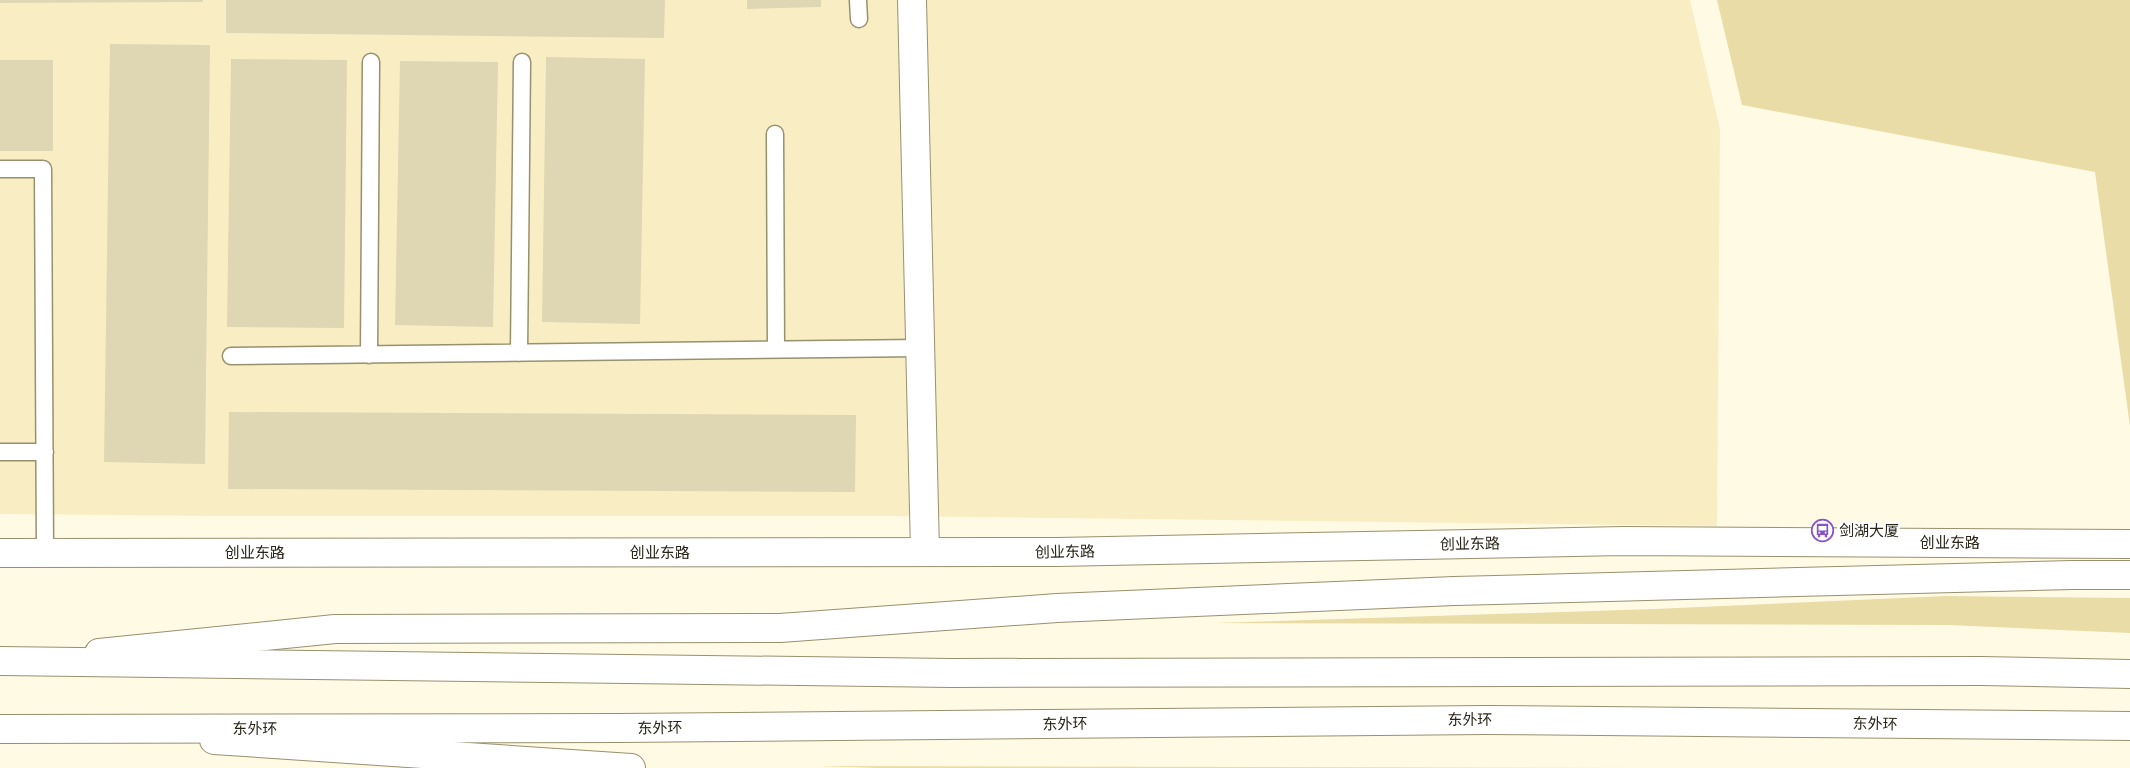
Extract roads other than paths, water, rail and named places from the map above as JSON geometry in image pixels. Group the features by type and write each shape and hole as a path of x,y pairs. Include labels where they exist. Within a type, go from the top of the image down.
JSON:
{"main road":[{"path":"912,0 925,552"},
{"name":"创业东路","path":"0,553 1057,552 1623,541 2130,544"},
{"path":"7,661 335,629 780,628 1057,608 1454,591 2130,575"},
{"path":"7,661 951,673 1981,671 2130,674"},
{"name":"东外环","path":"8,729 618,728 1486,720 2130,726"},
{"path":"8,729 311,746 631,768"}],"lane":[{"path":"858,0 859,19"},
{"path":"369,355 371,62"},
{"path":"519,353 522,62"},
{"path":"774,134 776,350"},
{"path":"0,169 43,169 45,553"},
{"path":"231,356 920,348"},
{"path":"0,452 45,452"}],"place":[{"name":"剑湖大厦","path":"1823,531"}]}
